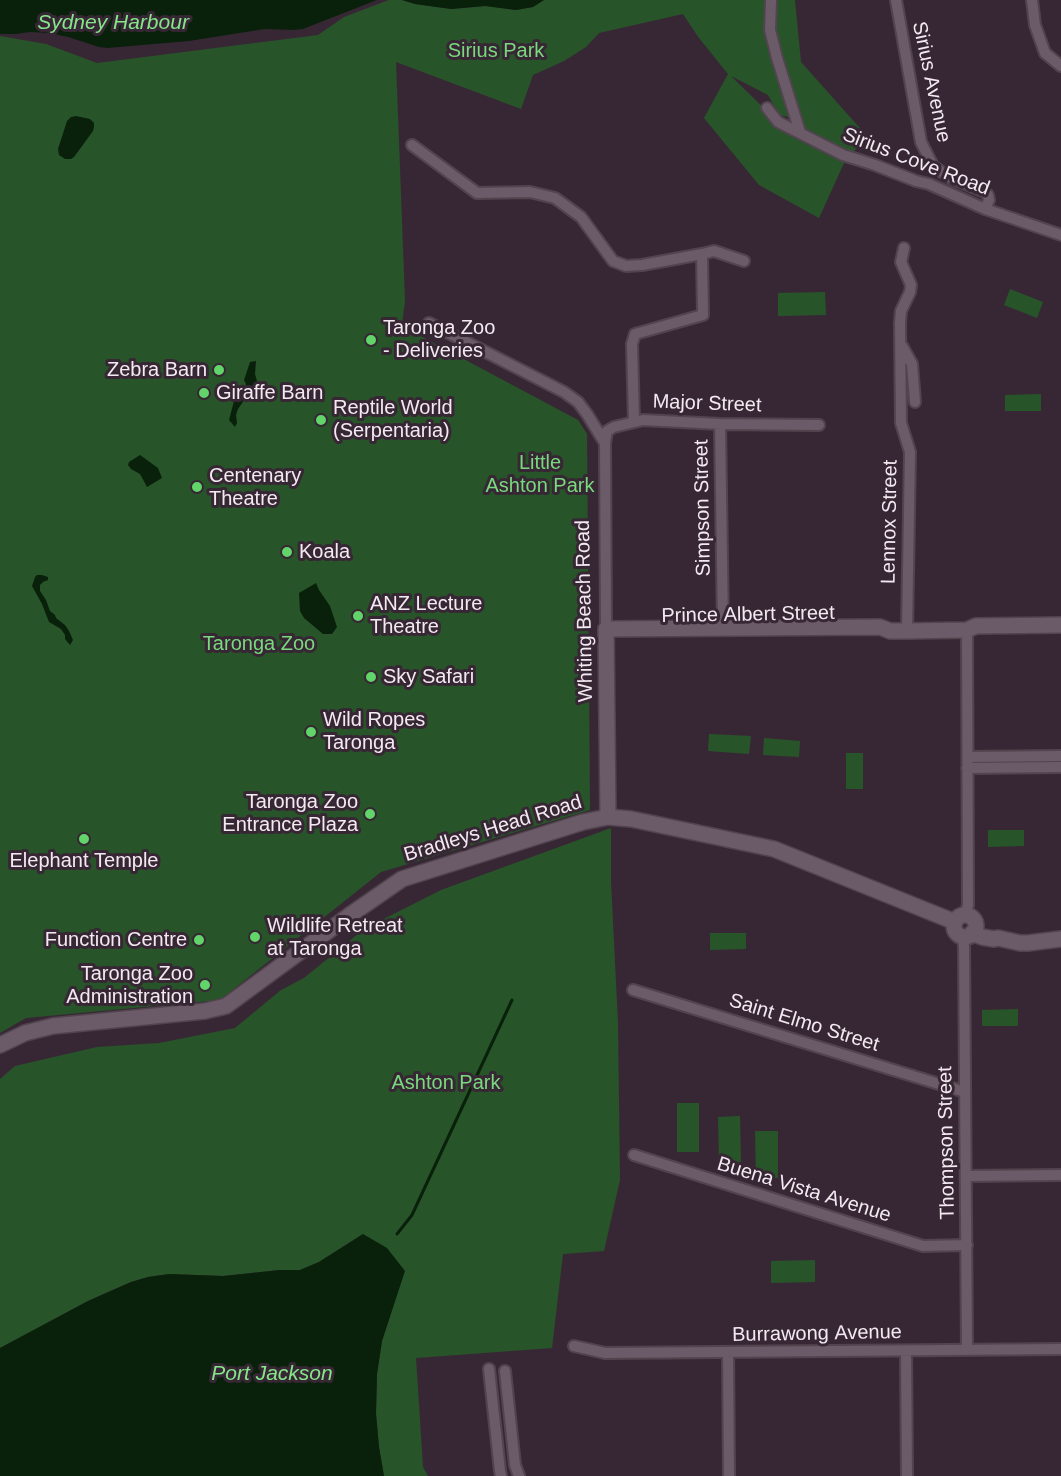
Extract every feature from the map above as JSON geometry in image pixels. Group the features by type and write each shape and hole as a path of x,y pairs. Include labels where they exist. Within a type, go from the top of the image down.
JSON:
{"main road":[{"name":"Prince Albert Street","path":"606,634 723,628 880,627 890,631 907,631 967,630 976,626 1061,625"},
{"name":"Prince Albert Street","path":"967,630 976,634 1061,633"},
{"name":"Prince Albert Street","path":"606,634 880,635 890,631"},
{"name":"Whiting Beach Road","path":"606,634 608,817"},
{"name":"Bradleys Head Road","path":"0,1045 25,1033 53,1026 216,1010 226,1006 402,879 584,822 608,817 631,819 774,849 966,926 995,934 998,938 1028,944 1061,939"}],"street":[{"path":"771,0 770,30 800,132"},
{"name":"Sirius Avenue","path":"897,0 921,142 933,166 951,178 988,195 985,209"},
{"path":"1032,0 1035,25 1045,53 1061,66"},
{"name":"Sirius Cove Road","path":"767,108 778,122 843,154 928,184 985,209 1061,235"},
{"path":"412,145 477,194 530,192 555,198 581,217 613,261 626,266 714,251 744,261"},
{"name":"Lennox Street","path":"904,248 901,262 910,285 910,292 901,311 900,323 901,423 910,452 907,631"},
{"path":"634,421 632,344 635,334 703,315 702,254"},
{"path":"429,323 564,392 583,408 605,443"},
{"name":"Lennox Street","path":"900,343 912,364 915,402"},
{"name":"Major Street","path":"605,443 607,432 614,427 643,420 720,424 819,425"},
{"name":"Simpson Street","path":"720,424 723,628"},
{"name":"Whiting Beach Road","path":"605,443 606,634"},
{"name":"Thompson Street","path":"967,630 968,905 964,946 967,1350"},
{"path":"967,762 1061,756"},
{"path":"967,762 1061,767"},
{"name":"Saint Elmo Street","path":"633,990 965,1092"},
{"name":"Buena Vista Avenue","path":"633,1155 923,1246 967,1245"},
{"path":"966,1176 1061,1175"},
{"name":"Burrawong Avenue","path":"574,1346 605,1353 1061,1349"},
{"path":"906,1351 907,1476"},
{"path":"728,1353 729,1476"},
{"path":"489,1369 501,1476"},
{"path":"505,1371 515,1465 519,1476"}],"green space":[{"name":"Taronga Zoo","path":"389,0 402,0 451,9 486,6 516,10 533,7 544,0 795,0 801,62 867,136 844,163 819,218 759,185 704,118 728,74 683,14 599,33 586,47 564,61 533,75 521,109 396,62 405,301 401,332 413,332 578,420 587,434 590,810 381,872 220,1000 26,1018 0,1033 0,36 46,44 97,63 318,35 344,17","holes":["731,76 768,95 779,115 793,118 799,132 778,122"]},
{"path":"1010,289 1043,302 1037,318 1004,305"},
{"path":"825,292 826,315 778,316 778,293"},
{"path":"1041,394 1041,411 1005,411 1005,395"},
{"path":"709,734 751,736 749,754 708,751"},
{"path":"764,738 800,741 799,757 763,755"},
{"path":"846,753 863,753 863,789 846,789"},
{"name":"Ashton Park","path":"611,828 611,882 618,1023 620,1180 604,1251 563,1254 552,1348 416,1358 423,1467 428,1476 384,1476 376,1414 377,1374 382,1341 397,1293 363,1234 319,1262 300,1270 223,1276 169,1274 131,1282 88,1301 0,1348 0,1079 15,1066 97,1047 159,1043 235,1028 281,990 304,978 364,929 441,890"},
{"path":"988,830 1024,830 1024,846 988,847"},
{"path":"710,933 746,933 746,949 710,950"},
{"path":"1018,1009 1018,1026 982,1026 982,1010"},
{"path":"677,1103 699,1103 699,1152 677,1152"},
{"path":"740,1116 741,1163 719,1163 718,1117"},
{"path":"755,1131 778,1131 778,1178 756,1178"},
{"path":"815,1260 815,1282 771,1283 771,1261"}],"water":[{"name":"Sydney Harbour","path":"0,0 377,0 303,29 265,29 189,41 108,48 49,33 0,34"},
{"path":"402,0 544,0 533,7 516,10 485,6 451,9"},
{"path":"76,116 90,119 94,123 93,131 74,157 65,159 59,155 58,149 67,121"},
{"path":"256,361 257,381 252,394 247,396 238,409 235,427 229,420 234,401 244,391 246,384 244,380 250,362"},
{"path":"140,455 158,468 162,478 147,487 140,474 128,465"},
{"path":"37,575 48,577 48,580 40,585 40,591 50,611 69,631 73,640 70,645 61,629 49,622 32,586"},
{"path":"316,583 330,606 337,627 332,634 323,634 304,618 300,611 299,593"},
{"name":"Port Jackson","path":"363,1234 387,1248 405,1271 382,1341 377,1374 376,1414 384,1476 0,1476 0,1348 88,1301 131,1282 169,1274 223,1276 300,1270 319,1262"}],"waterway":[{"path":"397,1234 412,1215 512,1000"}],"place":[{"name":"Taronga Zoo - Deliveries","path":"371,340"},
{"name":"Zebra Barn","path":"219,370"},
{"name":"Giraffe Barn","path":"204,393"},
{"name":"Reptile World (Serpentaria)","path":"321,420"},
{"name":"Centenary Theatre","path":"197,487"},
{"name":"Koala","path":"287,552"},
{"name":"ANZ Lecture Theatre","path":"358,616"},
{"name":"Sky Safari","path":"371,677"},
{"name":"Wild Ropes Taronga","path":"311,732"},
{"name":"Taronga Zoo Entrance Plaza","path":"370,814"},
{"name":"Elephant Temple","path":"84,839"},
{"name":"Wildlife Retreat at Taronga","path":"255,937"},
{"name":"Function Centre","path":"199,940"},
{"name":"Taronga Zoo Administration","path":"205,985"}],"park label":[{"name":"Sirius Park","path":"496,51"},
{"name":"Little Ashton Park","path":"540,474"}]}
